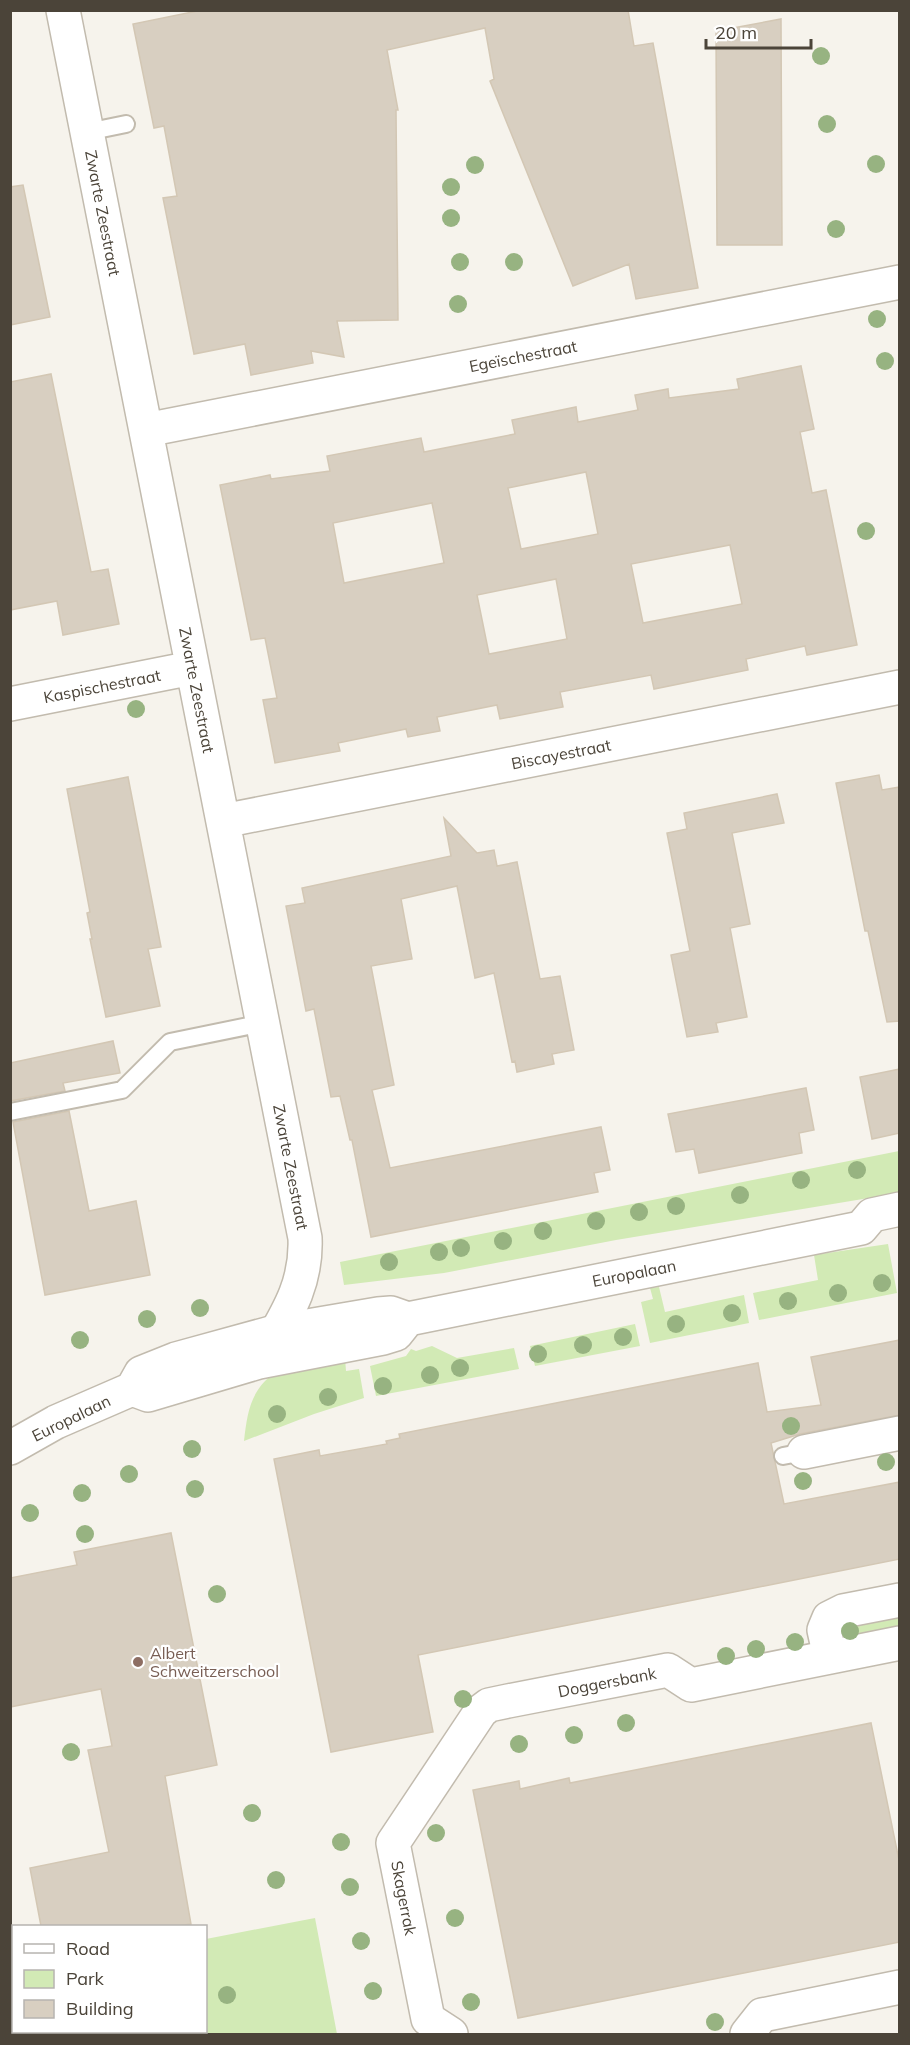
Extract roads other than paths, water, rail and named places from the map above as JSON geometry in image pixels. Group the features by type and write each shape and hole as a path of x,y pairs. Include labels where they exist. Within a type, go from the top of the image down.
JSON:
{"street":[{"name":"Zwarte Zeestraat","path":"63,10 305,1238 306,1258 302,1276 278,1331 259,1362"},
{"name":"Egeïschestraat","path":"146,430 900,282"},
{"name":"Kaspischestraat","path":"10,704 192,668"},
{"name":"Biscayestraat","path":"223,821 900,687"},
{"name":"Europalaan","path":"10,1448 56,1422 132,1389 141,1373 199,1351 278,1331 378,1314 391,1313 408,1318 861,1228 872,1215 900,1209"},
{"name":"Europalaan","path":"861,1228 876,1236 900,1232"},
{"name":"Europalaan","path":"132,1389 148,1395 259,1362 390,1336 396,1334 408,1318"},
{"path":"794,1454 900,1433"},
{"path":"830,1657 824,1630 829,1618 843,1611 900,1600"},
{"name":"Doggersbank","path":"446,1764 481,1711 489,1706 668,1671 691,1685 900,1643"},
{"name":"Skagerrak","path":"446,1764 393,1843 428,2019 451,2034"},
{"path":"747,2034 762,2015 900,1987"}],"lane":[{"path":"87,132 126,124"},
{"path":"10,1112 122,1090 170,1042 263,1023"}],"place":[{"name":"Albert Schweitzerschool","path":"138,1662"}]}
